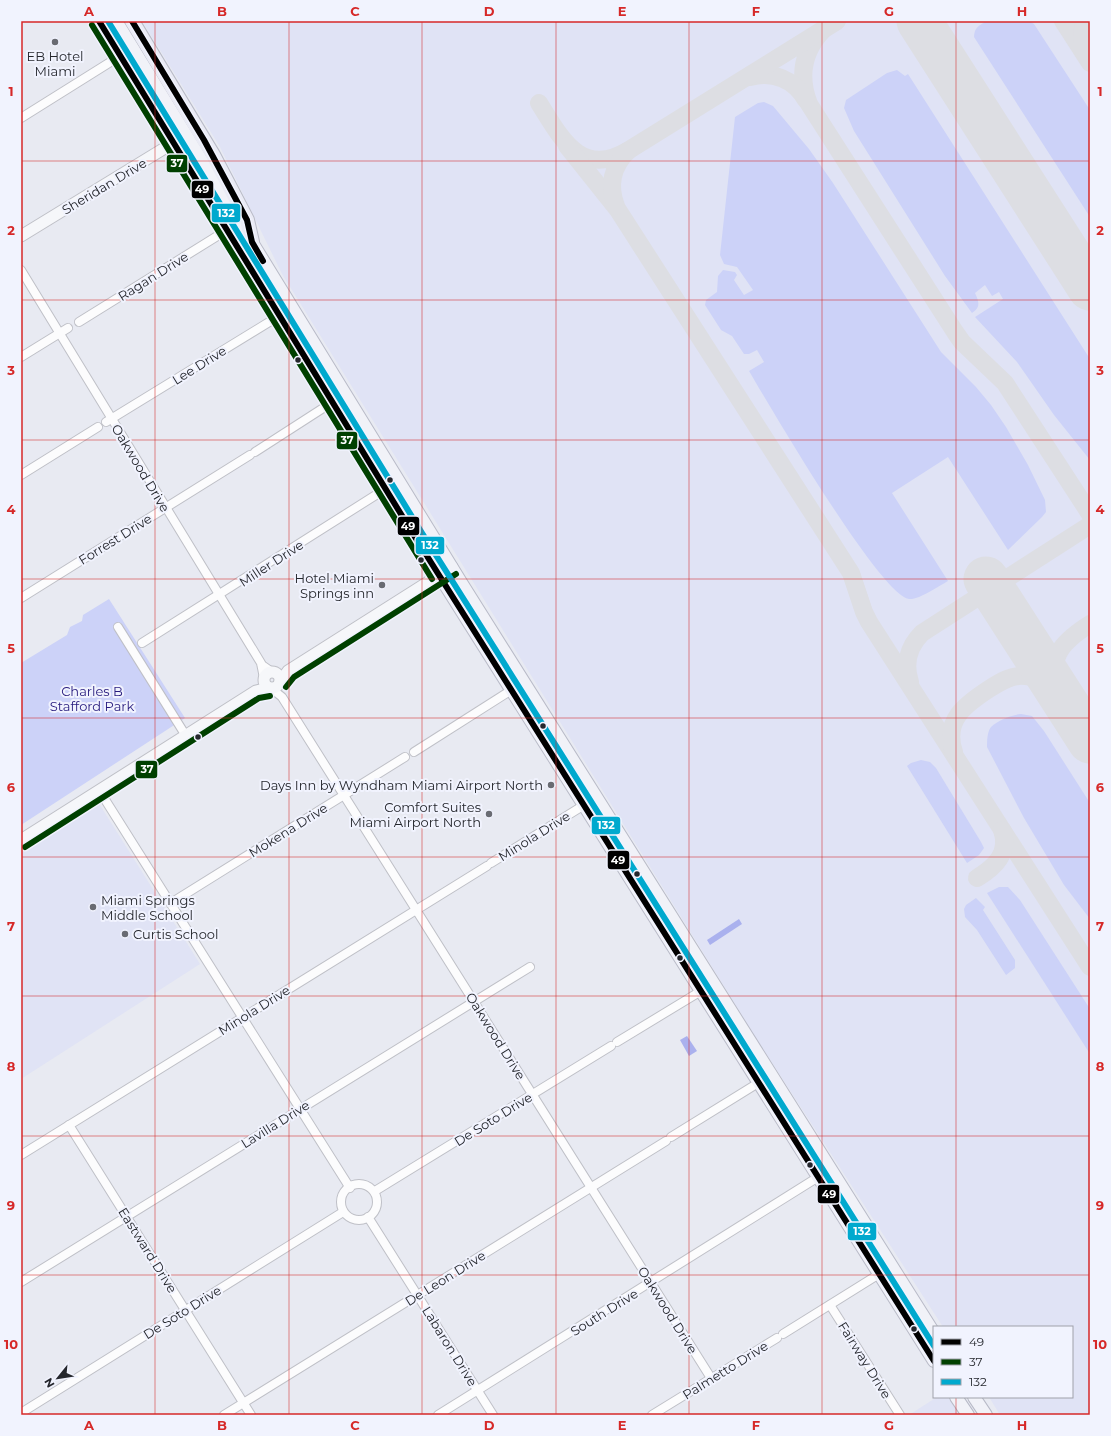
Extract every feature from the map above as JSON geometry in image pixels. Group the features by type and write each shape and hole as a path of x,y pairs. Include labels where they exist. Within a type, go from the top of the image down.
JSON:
{"highway":[{"path":"132,21 210,150 247,220 253,244"}],"main road":[{"path":"99,21 439,575 933,1359"},
{"path":"116,21 398,482 933,1331"},
{"path":"120,56 133,56 141,61"},
{"path":"227,230 236,230 244,235 253,244"},
{"path":"654,917 667,909"},
{"path":"701,991 710,992 724,1010 734,1016"},
{"path":"957,1398 968,1415"},
{"path":"975,1398 986,1415"}],"street":[{"path":"21,118 120,56"},
{"name":"Sheridan Drive","path":"21,236 186,136"},
{"name":"Ragan Drive","path":"79,322 227,230"},
{"name":"Oakwood Drive","path":"21,270 60,333 109,421 166,508 262,665 711,1378"},
{"name":"Lee Drive","path":"109,421 292,308"},
{"path":"21,356 68,328"},
{"name":"Forrest Drive","path":"21,598 345,394"},
{"path":"21,475 98,427"},
{"name":"Miller Drive","path":"142,643 220,596 398,482"},
{"path":"21,840 273,682 452,567"},
{"path":"118,627 186,736"},
{"path":"414,752 524,682"},
{"name":"Mokena Drive","path":"171,903 405,757"},
{"path":"99,790 350,1188"},
{"name":"Minola Drive","path":"21,1155 597,797"},
{"name":"Lavilla Drive","path":"21,1282 530,967"},
{"name":"De Soto Drive","path":"375,1191 701,991"},
{"name":"De Leon Drive","path":"224,1415 771,1075"},
{"name":"Eastward Drive","path":"69,1125 251,1415"},
{"name":"South Drive","path":"438,1415 831,1169"},
{"path":"359,1185 366,1185 375,1191 377,1205 368,1217 355,1220 349,1218 343,1212 341,1208 342,1198 350,1188 359,1185"},
{"name":"De Soto Drive","path":"21,1413 343,1212"},
{"name":"Labaron Drive","path":"368,1217 493,1415"},
{"name":"Palmetto Drive","path":"652,1415 892,1266"},
{"name":"Fairway Drive","path":"830,1305 898,1414"}],"shaded area":[{"path":"142,21 1090,21 1090,1415 1000,1415 990,1398 1073,1398 1073,1326 942,1326 758,1041 282,274 220,147"},
{"name":"Miami Springs Middle School","path":"98,802 200,964 21,1079 21,851"},
{"path":"739,919 742,924 710,945 707,940"},
{"path":"687,1036 697,1051 689,1056 680,1040"},
{"path":"935,1398 949,1398 959,1415 909,1415"}],"green space":[{"path":"987,21 1029,21 1034,24 1090,110 1090,217 974,37 975,31 978,27"},
{"path":"897,70 905,76 908,74 1090,359 1090,460 1054,415 1017,362 975,317 1003,299 999,292 992,296 985,285 975,293 978,306 972,313 945,276 854,131 844,108 846,100 887,73"},
{"path":"764,102 773,106 809,149 833,183 941,352 976,387 991,405 1006,427 1028,465 1045,500 1046,512 1008,550 948,457 892,493 948,581 913,599 909,599 895,589 875,566 851,534 801,457 749,371 764,362 757,350 749,354 744,354 732,336 721,330 705,305 706,300 717,292 718,276 723,270 735,272 737,275 734,280 744,295 753,290 737,267 724,264 720,255 735,117 758,103"},
{"name":"Charles B Stafford Park","path":"109,599 185,718 21,825 21,663 67,635 70,627 82,621 83,615"},
{"path":"1021,714 1032,716 1044,731 1090,803 1090,919 1064,885 1024,818 987,747 988,734 991,727 1005,718"},
{"path":"921,760 930,762 936,768 984,848 979,855 967,863 907,766"},
{"path":"999,887 1008,887 1020,900 1090,1009 1090,1054 987,893"},
{"path":"976,898 985,907 983,910 1015,960 1015,968 1006,975 977,930 965,917 964,909 966,905"}],"taxiway":[{"path":"539,103 564,141 574,150 585,157 598,160 612,158 629,150 837,21"},
{"path":"1063,21 1090,63"},
{"path":"1084,21 1082,38 1084,51"},
{"path":"823,30 811,46 804,64 804,84 809,104 955,332 962,342 1005,383 1090,514"},
{"path":"750,77 767,75 782,78 795,87 806,100"},
{"path":"567,146 618,210 851,573 864,612 869,622 1090,967"},
{"path":"616,206 612,191 613,177 618,163 628,151"},
{"path":"910,682 907,669 908,656 913,644 922,633 1090,525"},
{"path":"1062,696 1055,672 1055,662 1058,653 1063,645 1079,631 1090,624"},
{"path":"954,752 951,741 952,731 954,722 959,714 972,701 1002,681 1016,676 1032,677 1053,687 1064,700"},
{"path":"977,878 990,869 999,858 1004,846 1002,830"}],"runway":[{"path":"919,21 1090,288"},
{"path":"986,579 1090,741"}],"transit line":[{"name":"49","path":"99,21 415,537 933,1359"},
{"name":"132","path":"108,21 422,533 933,1344"},
{"name":"49","path":"132,21 204,140 247,220 252,242 263,261"},
{"name":"37","path":"92,25 432,579"},
{"name":"37","path":"286,687 294,677 456,574"},
{"name":"37","path":"25,847 259,698 270,696"}],"place":[{"name":"EB Hotel Miami","path":"55,42"},
{"name":"Hotel Miami Springs inn","path":"382,585"},
{"name":"Days Inn by Wyndham Miami Airport North","path":"551,785"},
{"name":"Comfort Suites Miami Airport North","path":"489,814"},
{"name":"Miami Springs Middle School","path":"93,907"},
{"name":"Curtis School","path":"125,934"}]}
